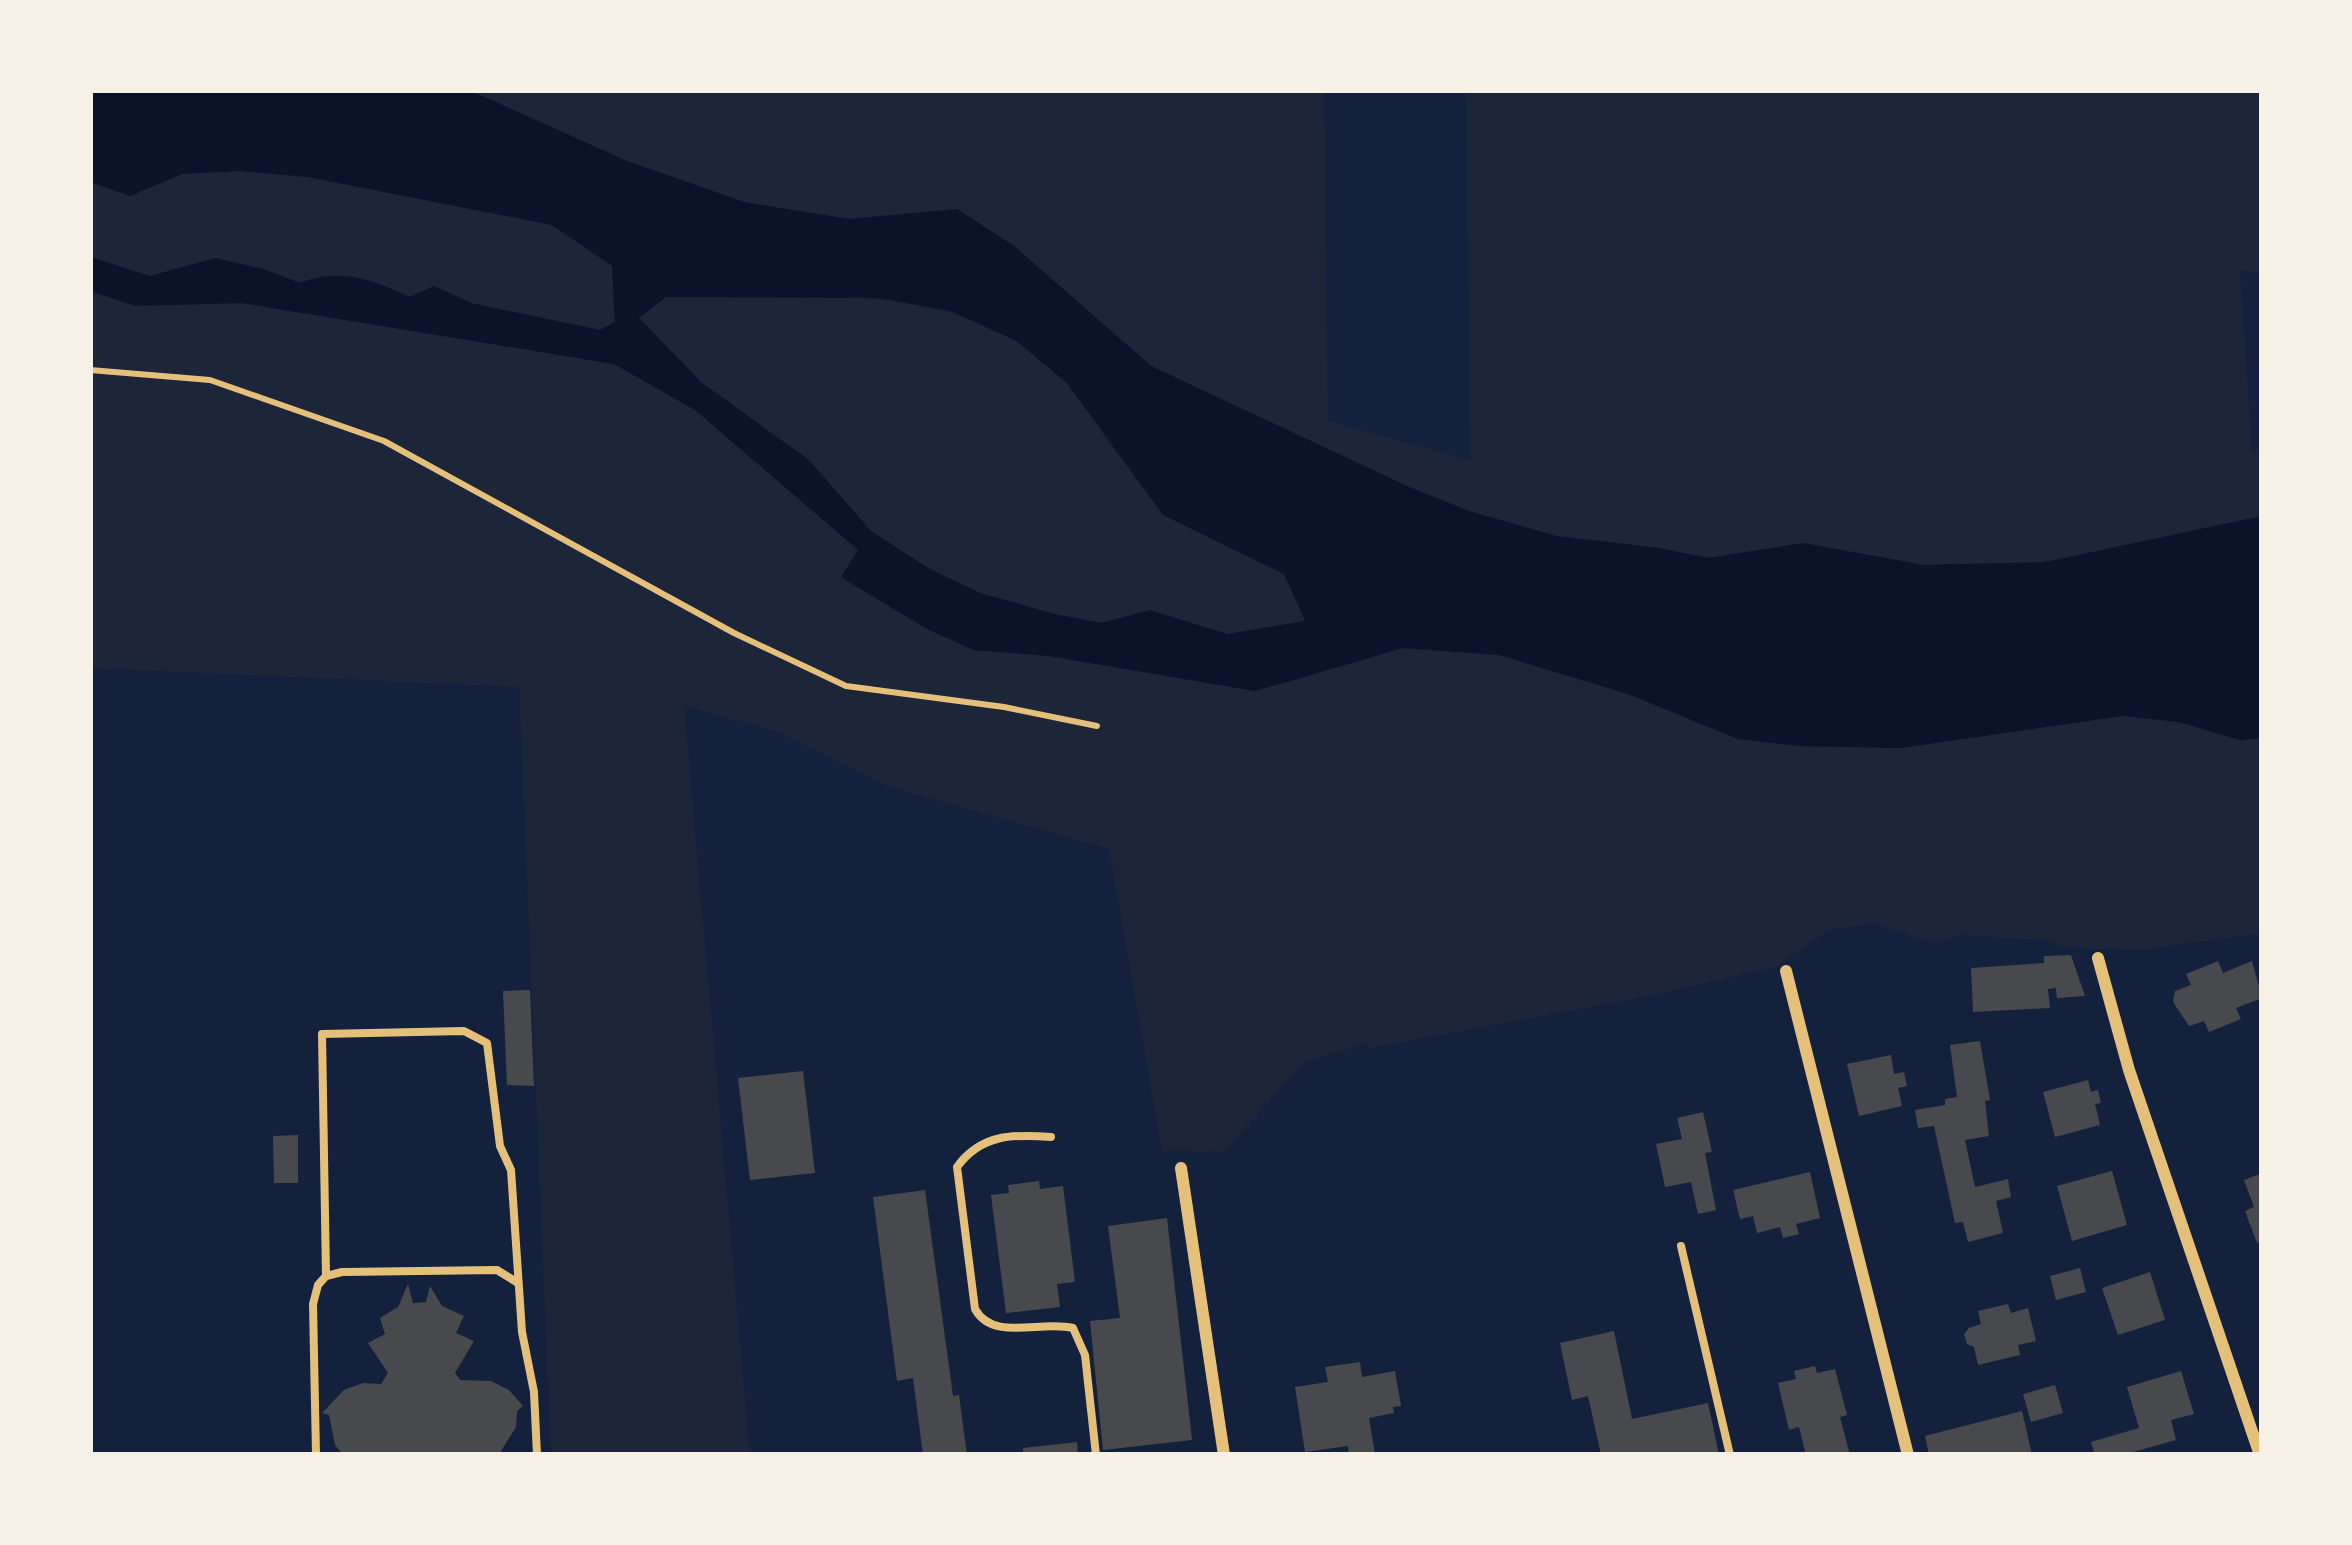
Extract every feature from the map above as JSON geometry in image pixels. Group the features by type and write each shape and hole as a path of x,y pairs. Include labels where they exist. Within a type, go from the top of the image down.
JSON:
{"street":[{"path":"2098,958 2129,1070 2260,1455"},
{"path":"1786,970 1908,1455"},
{"path":"1181,1168 1224,1455"}],"lane":[{"path":"326,1276 322,1034 464,1031 487,1043 500,1146 511,1170 522,1332 534,1392 537,1455"},
{"path":"1051,1137 992,1139 969,1150 957,1166 975,1309 992,1326 1057,1324 1072,1328 1085,1354 1096,1455"},
{"path":"1681,1246 1730,1455"},
{"path":"316,1455 313,1304 326,1276 497,1270 519,1284"}],"path":[{"path":"90,370 210,380 384,441 734,633 846,686 1004,707 1096,727"}],"shaded area":[{"path":"90,90 469,90 627,161 744,202 849,219 957,209 1014,246 1151,366 1409,487 1469,511 1556,536 1708,558 1803,543 1924,565 2045,562 2262,516 2262,738 2240,740 2179,722 2123,716 1901,748 1799,746 1738,739 1628,694 1499,655 1403,648 1255,691 1049,656 974,650 927,629 841,577 858,550 695,410 614,364 242,303 136,306 90,291 90,257 150,276 215,258 300,283 342,276 410,297 434,286 471,303 600,330 615,322 612,266 552,225 308,177 239,171 182,174 130,196 90,182","holes":["666,297 879,298 950,311 1015,340 1067,383 1163,515 1284,574 1305,621 1227,634 1150,610 1102,623 980,593 928,568 871,531 809,460 702,383 639,318"]},
{"path":"469,90 1324,90 1328,421 1470,460 1466,90 2262,90 2262,273 2240,270 2252,451 2262,451 2262,516 2045,562 1924,565 1803,543 1708,558 1556,536 1469,511 1409,487 1151,366 1014,246 957,209 849,219 744,202 627,161"},
{"path":"239,171 308,177 552,225 612,266 615,323 600,330 471,303 435,286 410,297 342,276 300,283 215,258 150,276 90,257 90,182 130,196 182,174"},
{"path":"90,291 136,306 241,303 614,364 695,410 859,550 842,578 927,629 974,650 1049,656 1255,691 1403,648 1499,655 1628,694 1738,739 1799,746 1901,748 2123,715 2179,722 2240,740 2262,738 2262,933 2139,950 2065,948 2046,940 1956,935 1936,944 1872,923 1828,930 1775,967 1649,996 1370,1048 1368,1043 1303,1063 1224,1152 1162,1151 1109,849 887,786 776,731 684,706 750,1455 551,1455 519,687 90,668"},
{"path":"666,297 879,300 931,308 981,324 1026,348 1067,383 1124,461 1168,501 1225,541 1285,574 1306,621 1227,634 1151,610 1102,623 980,593 928,568 871,531 809,460 702,383 638,317"}],"building":[{"path":"2071,955 2085,996 2057,998 2056,988 2048,989 2050,1008 1973,1012 1971,968 2044,963 2044,956"},
{"path":"2218,961 2223,973 2252,961 2262,998 2236,1008 2241,1019 2209,1032 2204,1021 2189,1026 2173,1002 2175,991 2191,985 2186,974"},
{"path":"530,990 534,1086 507,1085 503,991"},
{"path":"1980,1041 1990,1100 1985,1101 1989,1136 1965,1140 1975,1187 2008,1179 2011,1197 1996,1201 2003,1233 1968,1242 1963,1222 1955,1223 1934,1126 1918,1128 1915,1110 1945,1105 1945,1099 1957,1097 1950,1045"},
{"path":"1891,1055 1894,1074 1904,1072 1907,1086 1898,1088 1902,1106 1859,1116 1847,1064"},
{"path":"803,1071 815,1173 750,1180 738,1078"},
{"path":"2088,1080 2091,1092 2098,1090 2101,1103 2095,1104 2100,1125 2055,1137 2043,1092"},
{"path":"1703,1112 1712,1152 1705,1153 1716,1210 1698,1214 1691,1182 1665,1187 1656,1144 1682,1139 1677,1118"},
{"path":"298,1135 298,1183 274,1183 273,1136"},
{"path":"2112,1171 2127,1225 2072,1241 2057,1186"},
{"path":"1810,1172 1820,1218 1796,1224 1799,1234 1783,1238 1780,1227 1757,1233 1753,1216 1740,1219 1733,1190"},
{"path":"2262,1173 2262,1241 2257,1243 2245,1211 2254,1207 2244,1180"},
{"path":"1039,1181 1040,1189 1063,1186 1075,1282 1057,1284 1060,1307 1006,1313 991,1195 1009,1193 1008,1185"},
{"path":"925,1190 953,1396 959,1395 967,1455 923,1455 913,1378 897,1381 873,1197"},
{"path":"1167,1218 1192,1440 1103,1450 1090,1321 1120,1318 1108,1226"},
{"path":"2080,1268 2086,1292 2056,1300 2050,1276"},
{"path":"2150,1272 2165,1320 2118,1335 2102,1288"},
{"path":"408,1284 413,1303 426,1302 430,1286 442,1306 464,1316 456,1333 474,1341 455,1373 460,1380 491,1381 509,1390 523,1406 501,1451 504,1455 343,1455 335,1445 329,1415 322,1413 344,1390 363,1383 381,1384 388,1373 368,1343 385,1334 380,1318 398,1307"},
{"path":"2008,1304 2011,1313 2028,1308 2036,1341 2018,1345 2020,1355 1978,1365 1974,1347 1967,1344 1964,1334 1981,1324 1978,1311"},
{"path":"1614,1331 1632,1419 1708,1403 1719,1455 1601,1455 1588,1396 1572,1400 1560,1343"},
{"path":"1360,1362 1362,1377 1395,1371 1401,1406 1393,1407 1394,1413 1369,1418 1375,1455 1349,1455 1348,1446 1305,1452 1295,1387 1328,1382 1325,1367"},
{"path":"1815,1366 1817,1373 1835,1369 1847,1415 1840,1417 1850,1455 1806,1455 1799,1427 1789,1430 1778,1383 1796,1379 1794,1371"},
{"path":"2181,1371 2194,1414 2171,1420 2176,1440 2122,1455 2095,1455 2091,1442 2139,1428 2127,1387"},
{"path":"2055,1385 2063,1413 2031,1422 2023,1394"},
{"path":"2022,1411 2032,1455 1929,1455 1925,1436"},
{"path":"1077,1442 1078,1455 1023,1455 1023,1448"}]}
